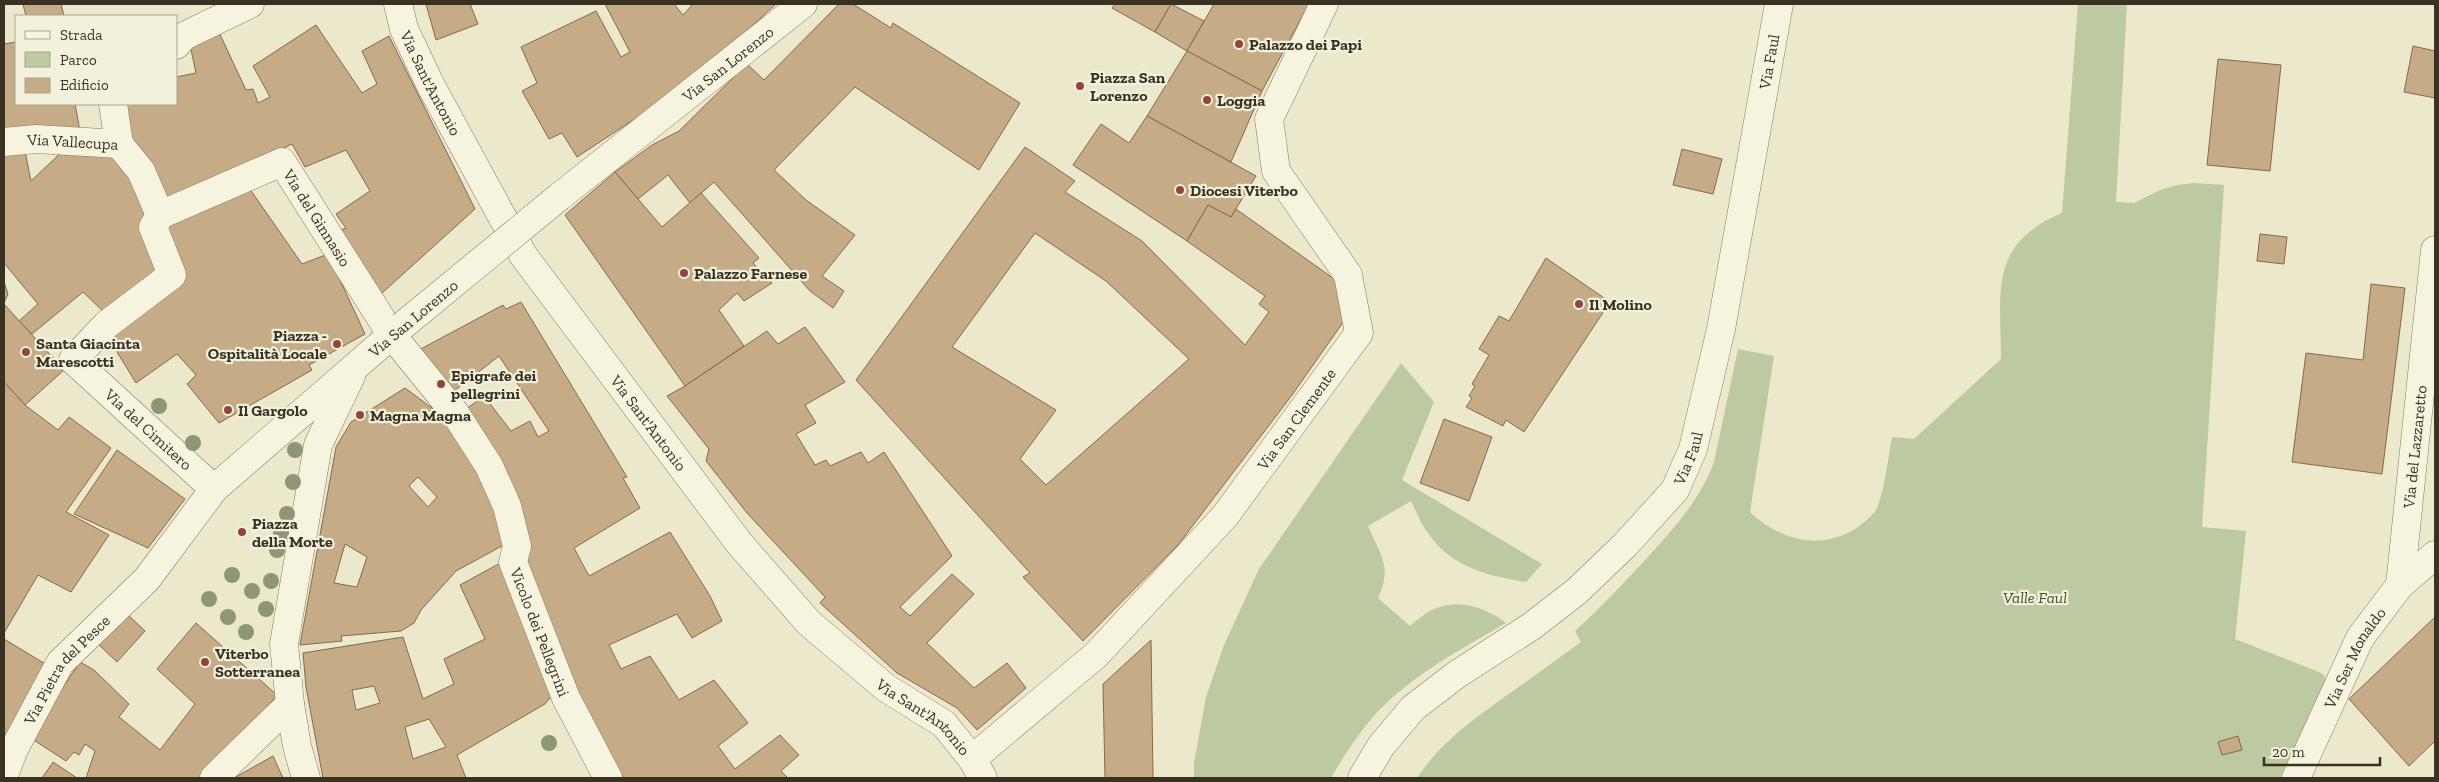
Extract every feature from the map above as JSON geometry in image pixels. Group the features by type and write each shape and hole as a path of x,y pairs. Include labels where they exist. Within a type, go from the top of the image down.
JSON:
{"street":[{"path":"178,42 184,36 250,4"},
{"name":"Via Sant'Antonio","path":"398,4 404,29 431,86 523,255 739,543 809,623 886,688 944,724 978,769"},
{"name":"Via San Lorenzo","path":"306,778 297,746 290,704 284,644 318,445 356,366 396,330 559,197 803,4"},
{"name":"Via San Clemente","path":"978,769 1096,655 1225,516 1359,333 1348,275 1276,171 1269,119 1324,4"},
{"name":"Via Faul","path":"1362,778 1381,746 1413,708 1456,675 1532,626 1577,591 1625,545 1675,490 1693,449 1721,329 1779,4"},
{"path":"113,105 119,144"},
{"name":"Via Vallecupa","path":"4,142 36,139 119,144 142,171 160,215"},
{"name":"Via del Ginnasio","path":"160,215 282,162 396,330"},
{"name":"Via del Cimitero","path":"160,215 153,227 172,275 106,324 73,360 214,489"},
{"name":"Via del Lazzaretto","path":"2400,585 2435,250"},
{"name":"Vicolo dei Pellegrini","path":"396,330 455,412 489,466 509,514 517,546 514,562 566,698 608,778"},
{"name":"Via Pietra del Pesce","path":"4,775 14,749 60,663 147,579 214,489 356,366"},
{"name":"Via Ser Monaldo","path":"2296,778 2360,638 2400,585 2435,555"},
{"path":"214,778 290,704"}],"green space":[{"name":"Valle Faul","path":"2078,4 2127,4 2116,202 2134,203 2160,190 2177,185 2194,183 2224,185 2202,527 2246,531 2235,639 2319,672 2324,675 2326,682 2280,778 1417,778 1435,754 1467,725 1581,642 1575,631 1638,567 1686,513 1702,489 1714,462 1738,349 1774,356 1750,512 1774,530 1800,539 1814,541 1841,536 1855,529 1873,514 1877,508 1882,491 1892,437 1914,439 2001,359 2001,291 2004,272 2010,255 2021,239 2038,225 2062,213"},
{"path":"1401,363 1434,402 1402,480 1542,564 1526,582 1499,577 1473,569 1449,556 1439,547 1422,524 1411,501 1368,526 1385,569 1378,598 1410,626 1432,610 1451,605 1471,606 1490,613 1506,623 1435,665 1386,703 1361,732 1331,778 1194,778 1194,763 1206,697 1224,645 1259,569"}],"building":[{"path":"23,4 61,4 64,15 26,15"},
{"path":"426,4 470,4 478,24 436,40"},
{"path":"605,4 674,4 683,15 693,4 776,4 739,38 659,103 577,157 562,133 549,139 522,91 537,83 521,47 596,11 621,57 630,52"},
{"path":"839,4 853,4 891,28 893,23 1020,103 979,170 855,87 774,170 806,200 855,235 822,276 844,291 833,308 810,291 714,182 690,203 668,175 638,199 615,172 652,145 679,131 747,64 764,80"},
{"path":"1115,4 1171,4 1155,32 1112,8"},
{"path":"1171,4 1204,21 1187,51 1155,32"},
{"name":"Palazzo dei Papi","path":"1214,4 1309,4 1262,91 1187,51"},
{"path":"316,25 362,93 377,84 362,51 389,36 475,209 381,294 341,230 346,228 336,214 370,191 346,150 305,167 292,144 165,205 128,146 119,105 178,105 178,77 196,73 189,40 216,26 246,90 253,89 258,103 270,97 253,66"},
{"path":"15,42 15,105 75,105 80,131 4,136 4,44"},
{"path":"2413,46 2435,51 2435,98 2404,92"},
{"name":"Loggia","path":"1187,51 1262,91 1231,162 1147,116"},
{"path":"2218,59 2281,65 2270,171 2207,165"},
{"name":"Diocesi Viterbo","path":"1147,116 1256,176 1231,217 1208,205 1187,241 1073,165 1101,124 1129,143"},
{"path":"24,146 31,181 67,147 106,150 124,165 148,215 161,266 108,316 83,292 32,334 19,321 38,304 4,263 4,148"},
{"path":"1025,147 1075,181 1065,192 1142,241 1245,345 1269,312 1259,304 1265,296 1187,241 1208,205 1231,217 1236,209 1337,281 1344,321 1292,395 1178,545 1083,641 1023,577 1030,573 856,380","holes":["1035,233 1106,281 1189,359 1046,485 1020,459 1056,410 952,347"]},
{"path":"1682,149 1722,159 1713,194 1673,185"},
{"name":"Palazzo Farnese","path":"615,172 662,227 701,193 759,258 753,263 772,283 744,301 737,293 719,310 744,346 685,386 565,215"},
{"path":"247,185 302,264 328,254 365,334 309,365 312,370 219,423 187,384 196,375 177,354 136,383 106,334 183,279 161,232 170,222"},
{"path":"2260,234 2287,237 2284,264 2257,261"},
{"path":"1546,258 1610,302 1524,432 1506,420 1503,426 1466,407 1472,398 1469,396 1475,386 1472,384 1489,355 1479,349 1499,316 1509,321"},
{"name":"Santa Giacinta Marescotti","path":"4,282 8,294 4,303"},
{"path":"2371,284 2405,288 2382,474 2292,462 2306,353 2363,360"},
{"path":"521,302 627,477 623,478 640,508 574,548 589,576 670,532 710,596 722,621 692,638 677,614 609,645 621,669 650,656 679,700 714,680 748,723 718,746 735,769 780,735 799,755 781,771 788,778 624,778 605,752 568,682 524,567 529,566 519,534 462,412 484,396 511,431 530,421 538,437 549,431 499,356 449,395 417,351 503,305 506,309"},
{"name":"Santa Giacinta Marescotti","path":"4,304 64,370 25,405 4,382"},
{"path":"805,327 845,382 805,405 816,423 796,434 815,465 826,460 830,466 861,452 868,463 884,452 952,556 900,607 910,616 952,574 974,594 927,643 974,688 1007,663 1026,688 977,730 957,708 897,673 820,603 825,597 747,513 706,461 709,449 667,396 767,331 778,344"},
{"path":"4,382 25,405 58,430 69,417 111,448 66,512 109,535 71,592 38,575 4,633"},
{"path":"405,388 448,420 496,491 511,541 456,571 421,610 414,623 401,631 341,636 342,641 300,645 336,447 351,422","holes":["418,477 437,497 428,507 409,486","345,544 367,557 357,587 334,583"]},
{"path":"1444,419 1492,437 1469,501 1420,483"},
{"path":"117,450 185,499 148,548 74,514"},
{"path":"504,561 555,692 545,704 457,755 466,778 323,778 306,687 303,653 403,637 423,699 454,684 444,659 485,639 460,585","holes":["374,686 380,703 356,710 352,690","429,719 446,747 413,759 405,727"]},
{"path":"127,614 145,631 117,662 98,644"},
{"path":"2435,617 2435,741 2409,766 2349,699"},
{"path":"196,623 277,695 226,756 203,778 86,778 95,751 85,744 79,755 74,752 66,761 29,737 80,662 94,670 129,704 119,717 160,750 195,704 157,669"},
{"path":"4,639 47,665 4,743"},
{"path":"1151,640 1153,778 1105,778 1103,684"},
{"path":"2238,736 2242,750 2222,755 2218,742"},
{"path":"273,756 283,778 234,778"},
{"path":"53,762 77,778 42,778"}],"place":[{"name":"Palazzo dei Papi","path":"1239,44"},
{"name":"Piazza San Lorenzo","path":"1080,86"},
{"name":"Loggia","path":"1207,100"},
{"name":"Diocesi Viterbo","path":"1180,190"},
{"name":"Palazzo Farnese","path":"684,273"},
{"name":"Il Molino","path":"1579,304"},
{"name":"Piazza - Ospitalità Locale","path":"337,344"},
{"name":"Santa Giacinta Marescotti","path":"26,352"},
{"name":"Epigrafe dei pellegrini","path":"441,384"},
{"name":"Il Gargolo","path":"228,410"},
{"name":"Magna Magna","path":"360,415"},
{"name":"Piazza della Morte","path":"242,532"},
{"name":"Viterbo Sotterranea","path":"205,662"}]}
